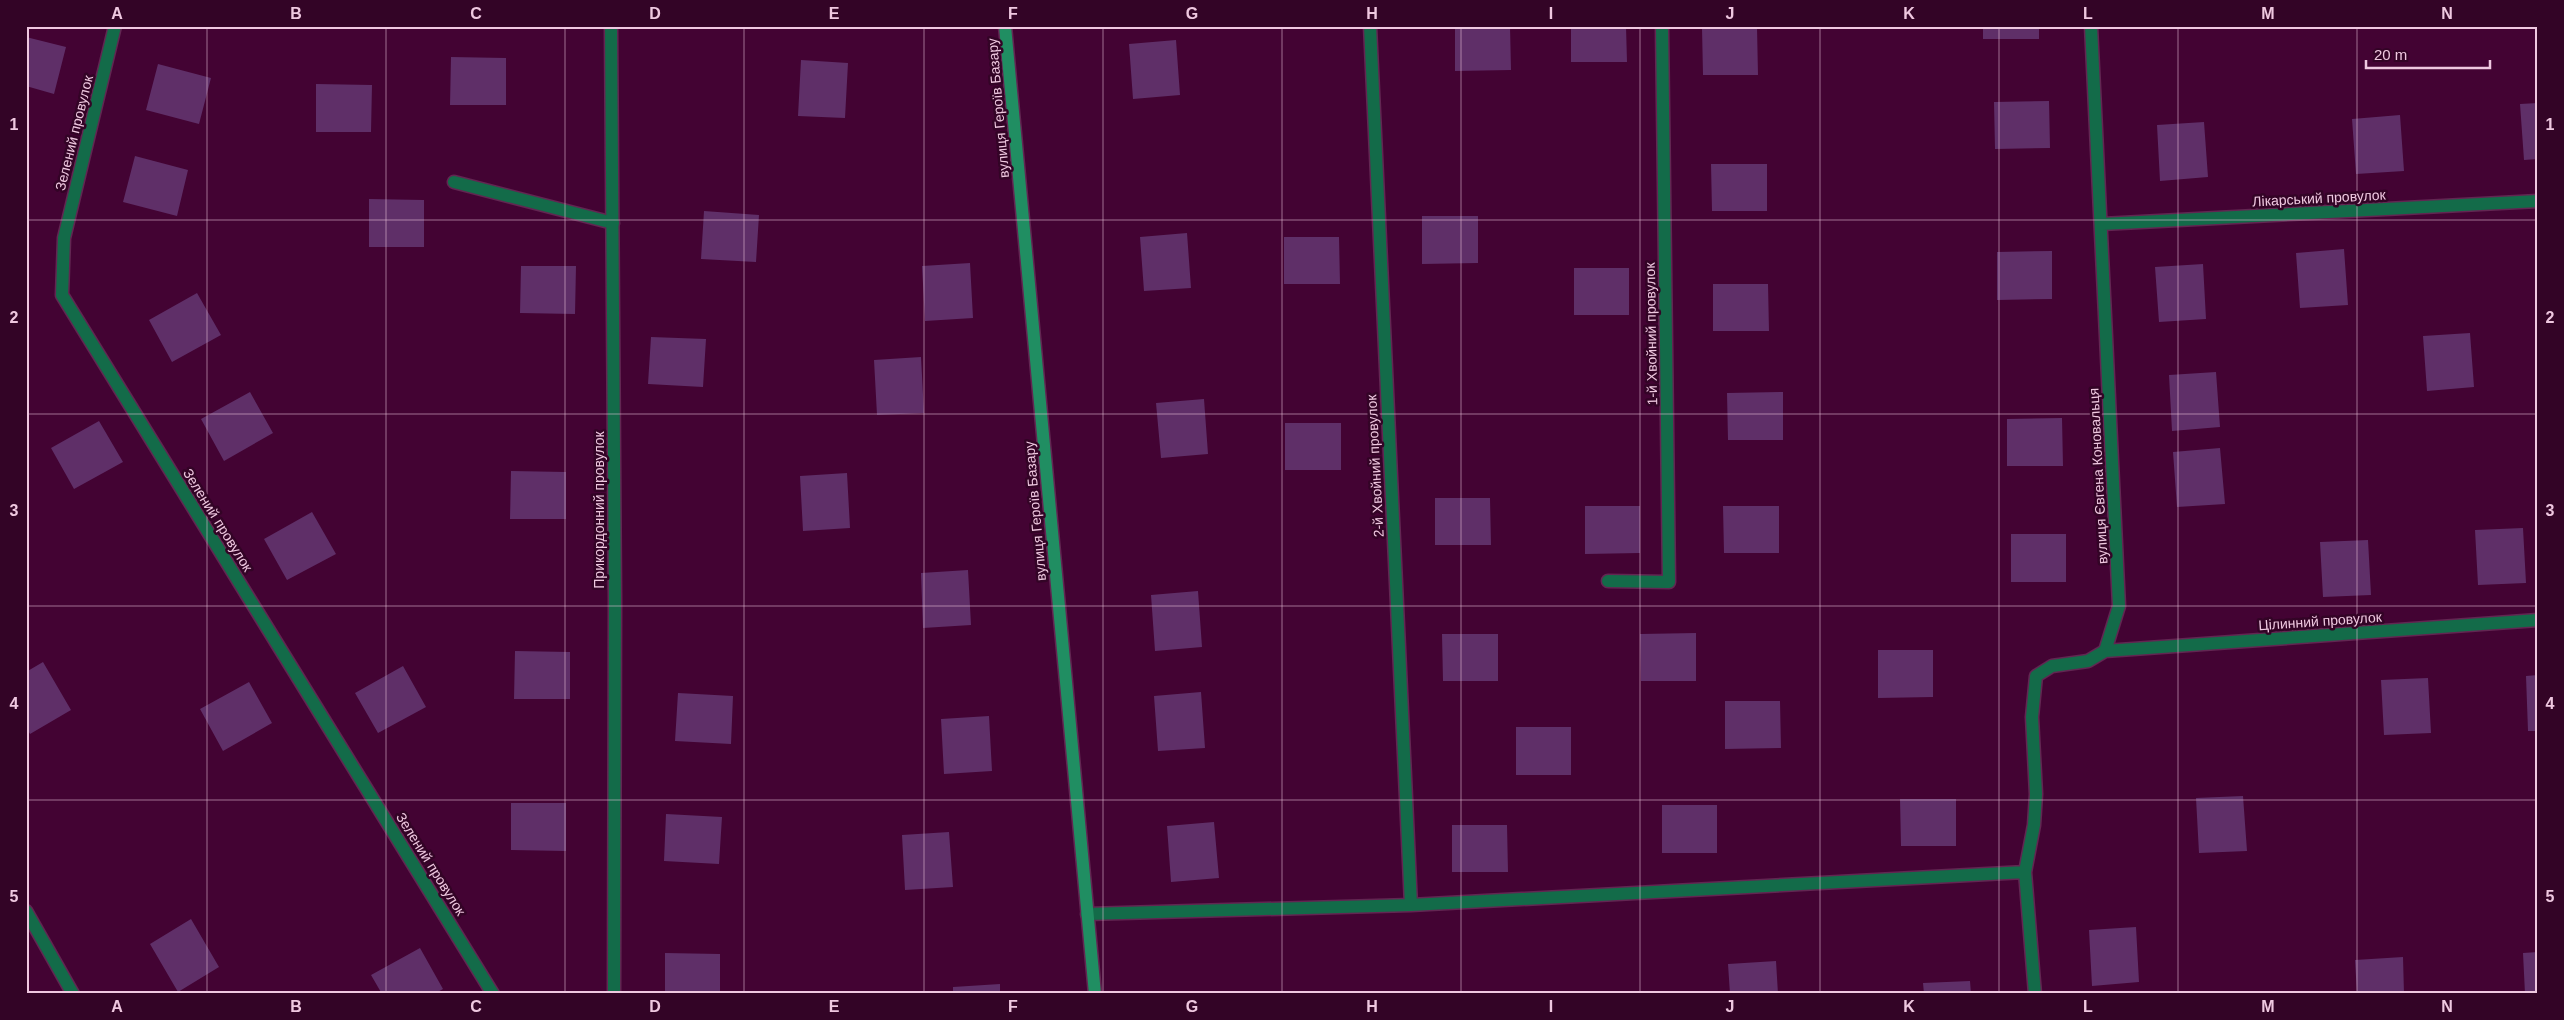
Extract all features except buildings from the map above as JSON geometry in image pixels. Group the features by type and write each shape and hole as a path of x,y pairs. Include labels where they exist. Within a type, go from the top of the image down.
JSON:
{"main road":[{"name":"вулиця Героїв Базару","path":"1005,26 1095,994"}],"street":[{"name":"Зелений провулок","path":"116,26 64,238 62,295 493,994"},
{"name":"Прикордонний провулок","path":"612,26 614,994"},
{"name":"2-й Хвойний провулок","path":"1370,26 1411,905"},
{"name":"1-й Хвойний провулок","path":"1608,581 1669,582 1662,26"},
{"name":"вулиця Євгена Коновальця","path":"2091,26 2119,606 2105,651"},
{"path":"454,182 613,223"},
{"name":"Лікарський провулок","path":"2102,224 2538,201"},
{"name":"Цілинний провулок","path":"2105,651 2538,620"},
{"path":"2035,994 2025,872 2035,809 2032,717 2036,676 2052,666 2088,661 2105,651"},
{"path":"1087,914 1411,905 2025,872"},
{"path":"26,912 73,994"}]}
